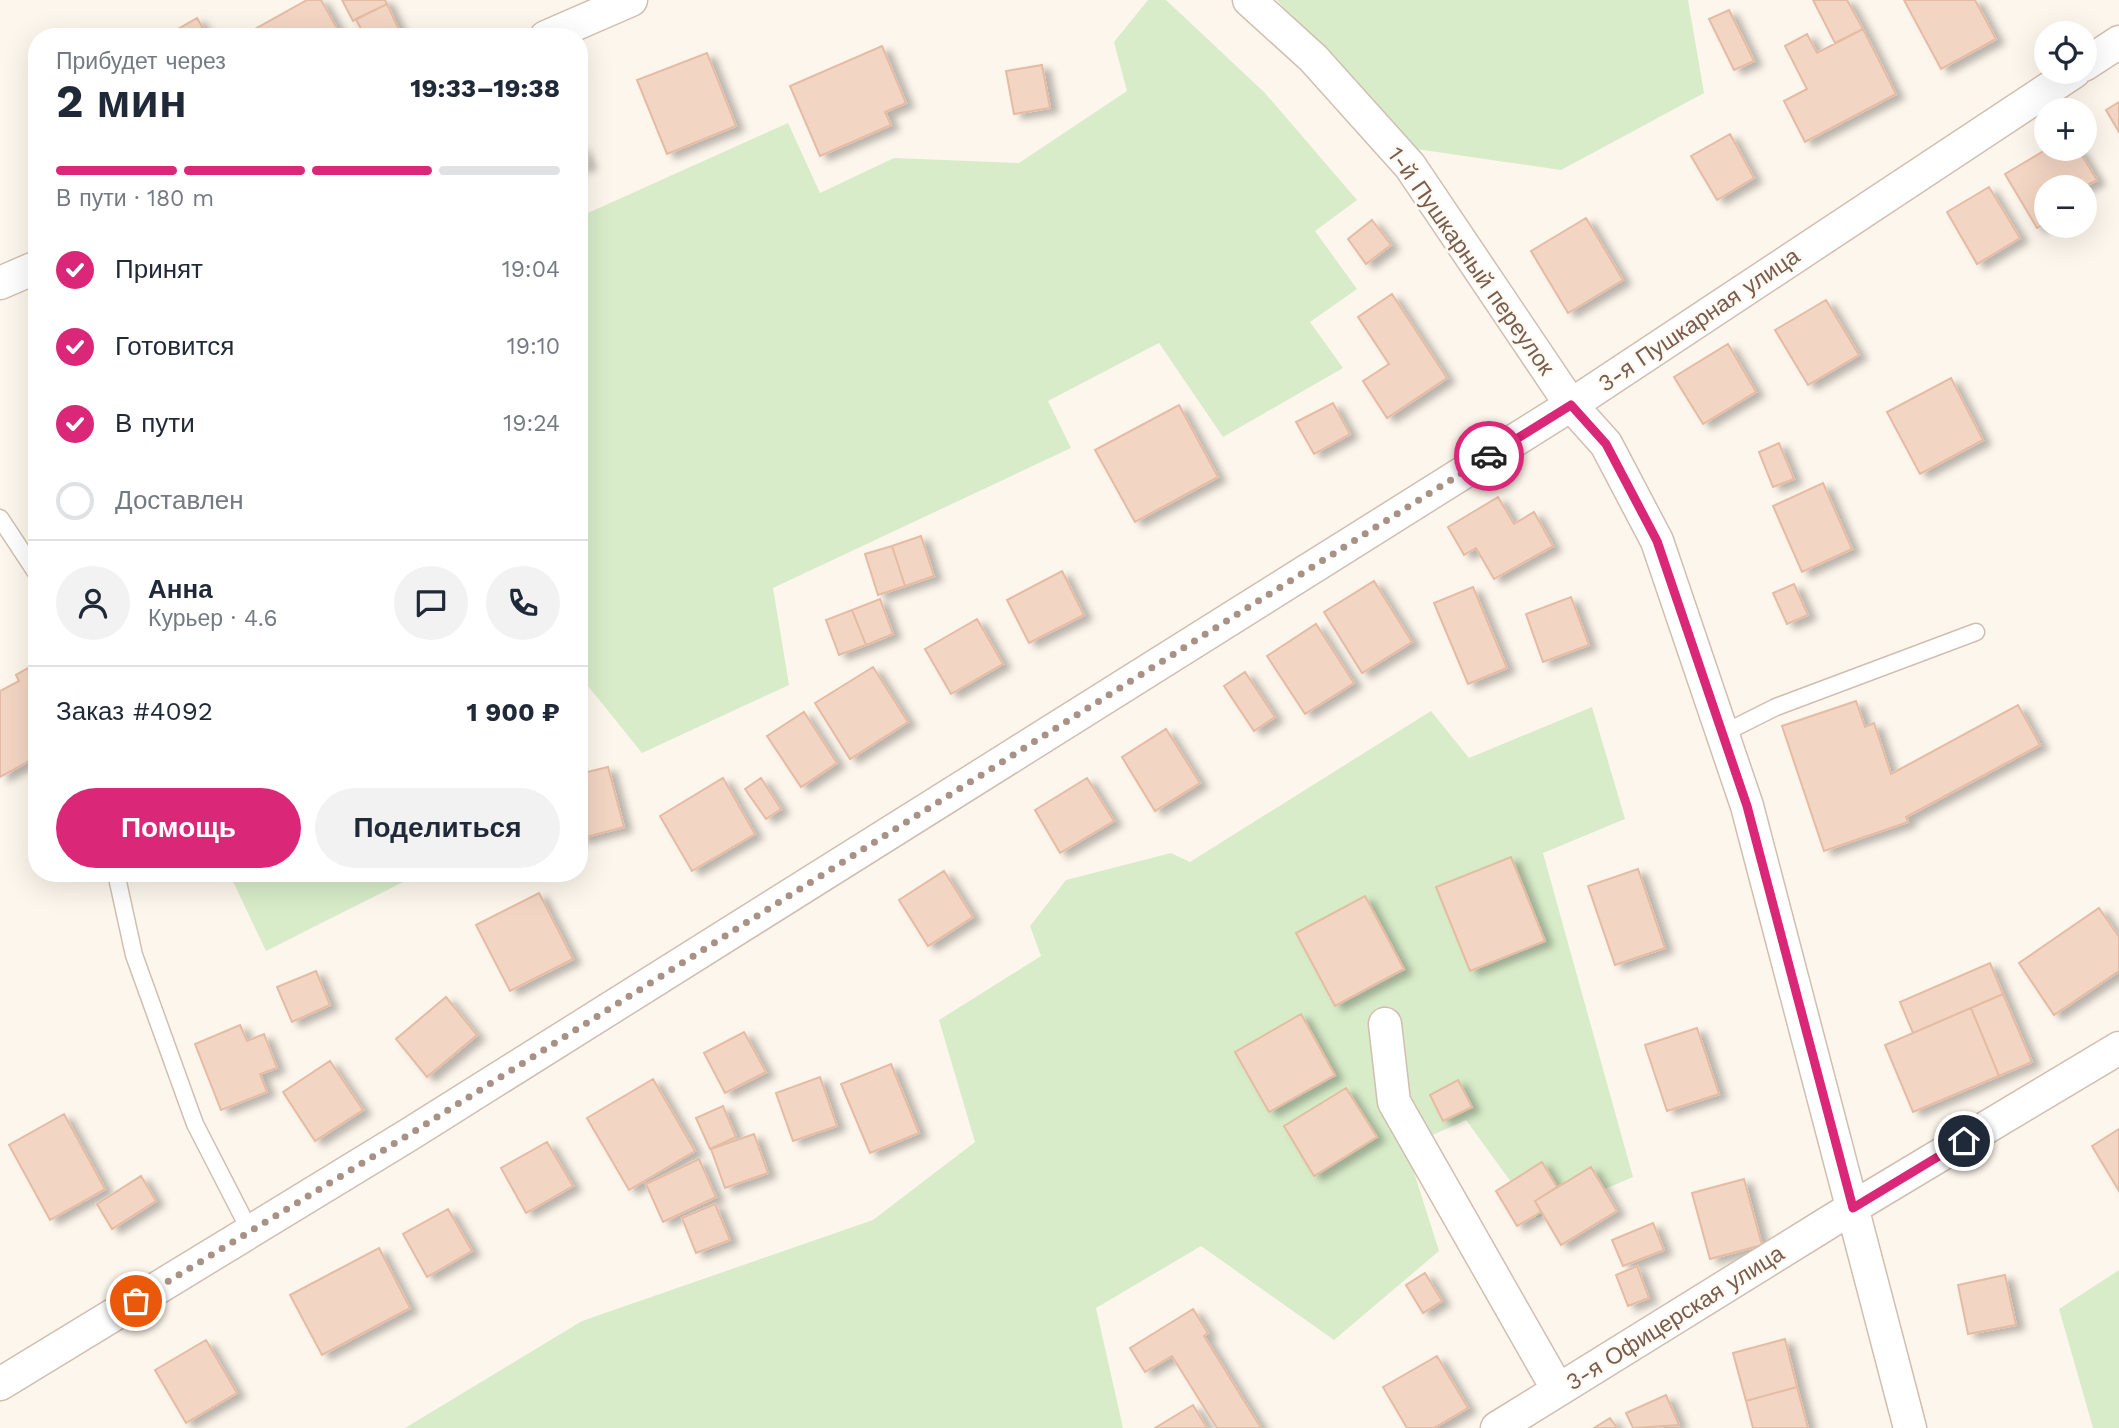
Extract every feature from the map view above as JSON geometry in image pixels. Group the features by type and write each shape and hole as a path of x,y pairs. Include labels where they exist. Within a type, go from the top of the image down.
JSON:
{"street":[{"path":"567,28 631,0"},
{"name":"1-й Пушкарный переулок","path":"1249,0 1313,58 1410,166 1571,405 1606,444 1657,541 1747,806 1910,1428"},
{"path":"2097,56 2119,42"},
{"name":"3-я Пушкарная улица","path":"0,1384 250,1231 1571,405 2056,84"},
{"path":"0,283 28,271"},
{"path":"1385,1024 1394,1102 1558,1390"},
{"name":"3-я Офицерская улица","path":"1497,1428 1853,1208 2119,1048"}],"lane":[{"path":"0,518 28,560"},
{"path":"1724,733 1776,707 1976,632"},
{"path":"118,882 134,955 195,1124 250,1231"}],"green space":[{"path":"1148,0 1166,0 1265,93 1357,200 1315,231 1357,289 1310,322 1343,368 1223,437 1159,343 1048,401 1071,448 773,588 789,685 642,753 588,686 588,213 788,123 820,193 894,158 1019,163 1127,91 1114,42"},
{"path":"1277,0 1688,0 1704,93 1561,170 1396,146"},
{"path":"1592,707 1625,819 1543,853 1633,1177 1537,1218 1466,1120 1406,1147 1439,1251 1334,1340 1201,1246 1096,1308 1123,1428 405,1428 582,1321 873,1220 975,1142 939,1020 1041,956 1030,926 1066,880 1171,853 1190,862 1431,711 1469,758"},
{"path":"233,882 403,882 266,951"},
{"path":"2119,1270 2119,1428 2093,1428 2059,1309"}],"building":[{"path":"307,0 321,0 337,28 257,28"},
{"path":"342,0 385,0 387,4 353,21"},
{"path":"1813,0 1847,0 1863,29 1835,43"},
{"path":"1904,0 1975,0 1996,39 1941,69"},
{"path":"387,4 398,28 360,28 356,19"},
{"path":"1729,10 1754,61 1734,70 1709,19"},
{"path":"197,18 203,28 180,28"},
{"path":"1863,29 1896,94 1805,142 1784,101 1807,89 1785,46 1807,34 1817,53"},
{"path":"882,46 906,103 885,112 891,125 820,156 790,86"},
{"path":"707,53 736,126 667,154 637,80"},
{"path":"1042,65 1050,108 1014,114 1006,71"},
{"path":"2119,102 2119,132 2106,110"},
{"path":"1730,134 1754,178 1717,200 1691,156"},
{"path":"2034,157 2034,161 2085,161 2094,175 2034,175 2034,223 2005,174"},
{"path":"1989,187 2020,238 1977,264 1947,212"},
{"path":"1586,218 1623,280 1568,313 1531,251"},
{"path":"1372,220 1391,245 1366,264 1348,239"},
{"path":"1392,294 1447,378 1387,418 1363,381 1389,364 1358,317"},
{"path":"1826,300 1859,355 1808,385 1775,330"},
{"path":"1728,344 1756,392 1703,424 1674,377"},
{"path":"1951,378 1983,440 1920,474 1887,412"},
{"path":"1333,403 1350,434 1314,454 1296,422"},
{"path":"1179,405 1218,477 1135,522 1095,450"},
{"path":"1779,443 1794,479 1773,487 1759,452"},
{"path":"1823,483 1852,549 1802,572 1773,506"},
{"path":"1498,497 1514,524 1534,512 1553,546 1494,579 1476,548 1464,555 1448,527"},
{"path":"921,536 934,576 905,586 892,546"},
{"path":"892,546 905,586 878,595 865,554"},
{"path":"1062,571 1084,615 1029,643 1007,600"},
{"path":"1374,581 1412,642 1362,673 1324,612"},
{"path":"1794,584 1808,615 1787,624 1773,593"},
{"path":"1473,587 1507,668 1468,684 1434,603"},
{"path":"1571,597 1589,645 1543,662 1526,614"},
{"path":"880,599 893,634 866,645 852,610"},
{"path":"852,610 866,645 839,655 826,620"},
{"path":"977,619 1003,664 951,694 925,649"},
{"path":"1316,624 1354,683 1305,714 1267,656"},
{"path":"873,667 908,722 850,759 815,703"},
{"path":"28,668 28,762 0,777 0,691 19,681 16,675"},
{"path":"1245,672 1275,717 1254,731 1224,686"},
{"path":"1856,701 1865,727 1874,723 1891,774 2018,705 2040,745 1906,817 1908,822 1824,851 1782,726"},
{"path":"804,712 837,763 801,787 767,736"},
{"path":"1166,729 1200,783 1155,811 1122,757"},
{"path":"608,767 624,827 588,837 588,772"},
{"path":"723,778 755,834 692,871 660,816"},
{"path":"761,778 781,809 766,819 745,789"},
{"path":"1087,778 1114,821 1060,853 1035,810"},
{"path":"1511,857 1545,941 1470,971 1436,887"},
{"path":"1638,869 1665,948 1615,965 1588,886"},
{"path":"944,871 973,917 928,946 899,900"},
{"path":"539,893 573,959 510,991 476,925"},
{"path":"1365,896 1404,969 1335,1006 1296,933"},
{"path":"2099,908 2119,937 2119,971 2054,1015 2019,963"},
{"path":"1990,963 2003,994 1913,1033 1900,1002"},
{"path":"316,971 330,1005 292,1022 277,987"},
{"path":"2003,994 2032,1062 1999,1076 1971,1008"},
{"path":"446,997 477,1035 427,1077 396,1039"},
{"path":"1971,1008 1999,1076 1913,1112 1885,1045"},
{"path":"1301,1014 1335,1075 1269,1112 1235,1052"},
{"path":"240,1025 247,1041 264,1034 277,1068 260,1074 267,1092 221,1110 195,1044"},
{"path":"1697,1028 1719,1094 1667,1111 1645,1045"},
{"path":"744,1032 766,1072 725,1093 704,1053"},
{"path":"330,1061 363,1110 315,1141 283,1092"},
{"path":"891,1064 919,1133 870,1153 841,1084"},
{"path":"820,1077 837,1126 793,1141 776,1093"},
{"path":"653,1079 695,1151 629,1190 587,1118"},
{"path":"1458,1080 1472,1107 1443,1121 1430,1095"},
{"path":"1346,1088 1377,1137 1314,1176 1284,1126"},
{"path":"723,1106 736,1137 710,1149 696,1118"},
{"path":"64,1114 105,1189 50,1220 9,1145"},
{"path":"2119,1129 2119,1191 2092,1146"},
{"path":"754,1134 768,1173 725,1188 711,1149"},
{"path":"547,1142 573,1186 526,1213 501,1168"},
{"path":"699,1159 716,1197 663,1222 646,1184"},
{"path":"1542,1162 1557,1187 1535,1201 1541,1212 1517,1226 1496,1191"},
{"path":"1591,1167 1617,1211 1561,1245 1535,1201"},
{"path":"141,1176 156,1201 112,1229 97,1204"},
{"path":"1744,1179 1762,1245 1710,1259 1692,1193"},
{"path":"715,1204 730,1240 696,1253 682,1218"},
{"path":"448,1209 472,1251 427,1277 403,1234"},
{"path":"1653,1223 1664,1250 1623,1266 1612,1240"},
{"path":"379,1248 410,1308 322,1355 290,1295"},
{"path":"1637,1266 1649,1298 1628,1306 1616,1275"},
{"path":"1425,1273 1442,1301 1423,1313 1406,1285"},
{"path":"2005,1275 2016,1325 1968,1334 1958,1285"},
{"path":"1193,1309 1208,1333 1204,1336 1261,1428 1217,1428 1172,1356 1145,1372 1130,1348"},
{"path":"1785,1339 1797,1387 1746,1401 1733,1353"},
{"path":"206,1340 237,1393 186,1423 155,1370"},
{"path":"1437,1356 1468,1408 1434,1428 1407,1428 1383,1387"},
{"path":"1797,1387 1808,1428 1753,1428 1746,1401"},
{"path":"1666,1395 1679,1425 1633,1428 1626,1413"},
{"path":"1193,1405 1207,1428 1155,1428"},
{"path":"1610,1418 1617,1428 1594,1428"}],"way so far":[{"path":"136,1301 410,1134 1489,456"}],"route":[{"path":"1489,456 1571,405 1606,444 1657,541 1747,806 1853,1208 1964,1141"}]}
